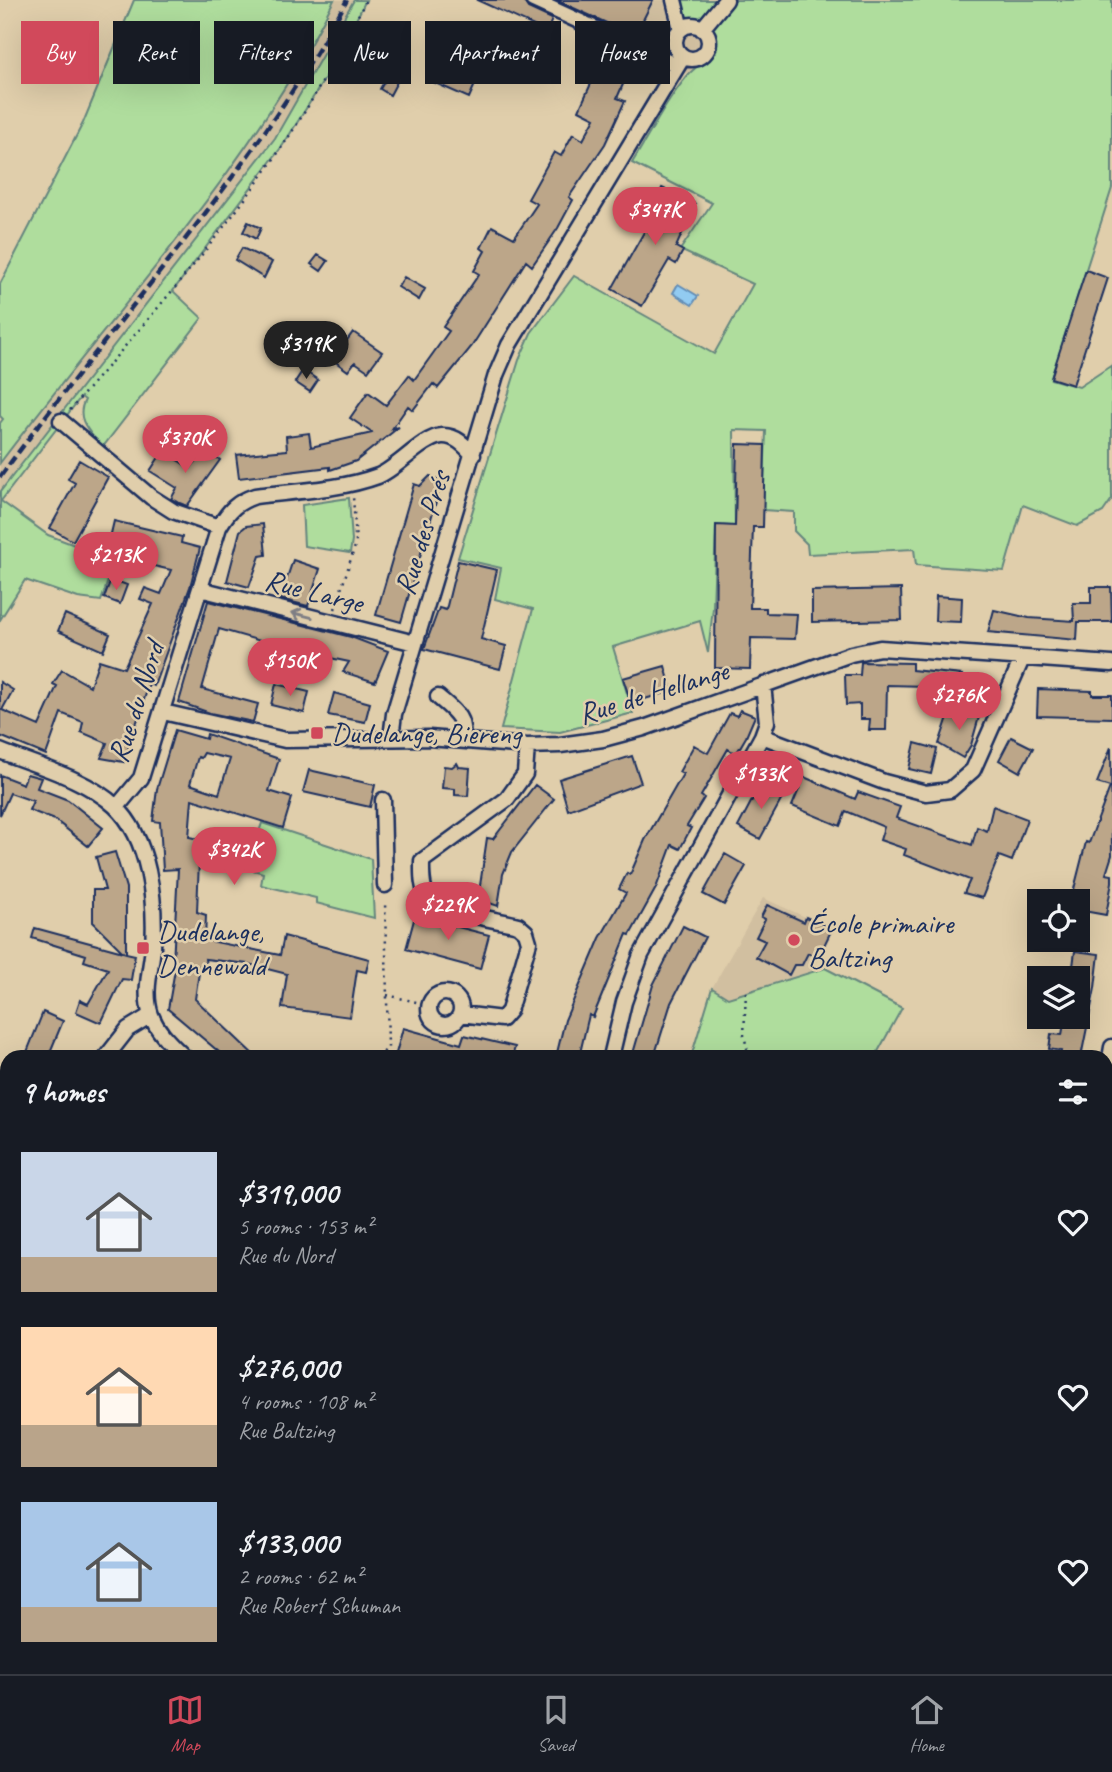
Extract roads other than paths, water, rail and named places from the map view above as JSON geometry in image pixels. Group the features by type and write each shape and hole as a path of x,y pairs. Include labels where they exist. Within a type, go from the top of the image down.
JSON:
{"street":[{"path":"533,0 680,62 704,54 709,44 702,29 692,25 681,29"},
{"path":"674,0 681,29 674,43 680,62"},
{"path":"702,29 726,0"},
{"name":"Rue des Prés","path":"391,738 394,714 496,375 509,345 680,62"},
{"path":"61,421 151,497 173,511 219,527"},
{"name":"Rue du Nord","path":"117,807 141,778 219,527 240,501 255,496 352,484 381,475 430,439 443,436 453,438 473,455"},
{"name":"Rue Large","path":"200,589 415,643"},
{"name":"Rue de Hellange","path":"163,712 285,740 462,739 527,746 603,739 645,727 851,654 880,648 1112,664"},
{"path":"762,736 862,775 915,791 943,792 973,770 1022,659"},
{"path":"613,1050 624,1002 642,955 762,736 767,722 763,685"},
{"path":"438,697 460,716 464,726 462,739"},
{"path":"461,1014 490,1020 502,1019 509,1011 528,942 526,932 518,925 443,906 429,898 424,886 422,861 507,799 525,774 527,746"},
{"path":"0,751 93,789 117,807 134,832 144,857 154,901 153,946 146,990 151,1015 161,1034 177,1050"},
{"path":"383,800 385,885"},
{"path":"439,993 449,993 458,999 461,1014 454,1022 443,1025 430,1016 429,1005 439,993"},
{"path":"112,1050 128,1029 151,1015"}],"water":[{"path":"678,284 698,296 692,305 673,293"}],"railway":[{"path":"0,477 269,126 310,64 347,0"}],"place":[{"name":"Dudelange, Biereng","path":"317,733"},
{"name":"École primaire Baltzing","path":"794,940"},
{"name":"Dudelange, Dennewald","path":"143,948"}]}
